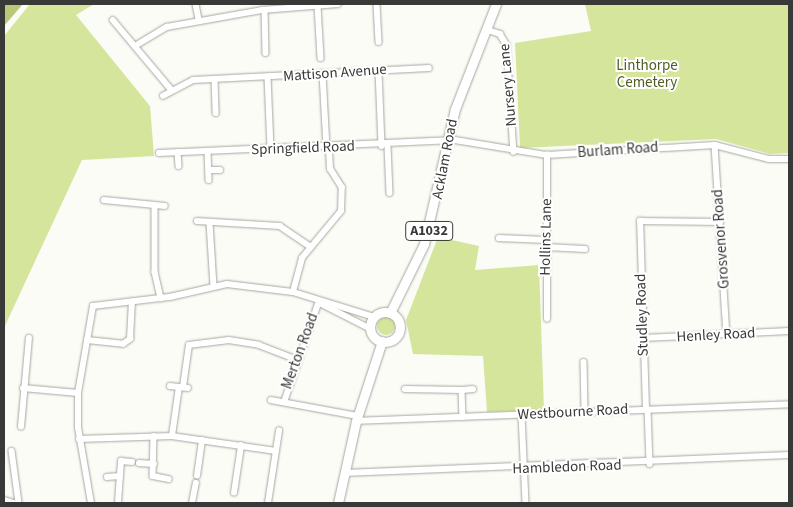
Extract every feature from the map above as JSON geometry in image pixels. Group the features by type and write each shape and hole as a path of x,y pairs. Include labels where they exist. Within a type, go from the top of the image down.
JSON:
{"main road":[{"name":"Acklam Road","path":"390,313 432,220 447,142 460,95 488,30 496,4"},
{"path":"390,313 400,329 391,340 382,341 371,329 375,317 390,313"},
{"path":"338,503 357,418 382,341"}],"street":[{"path":"196,4 199,20"},
{"path":"135,46 156,30 199,20 265,10 338,4"},
{"path":"377,4 379,42"},
{"path":"320,5 321,58"},
{"path":"265,10 266,53"},
{"path":"113,20 171,89 163,96"},
{"name":"Nursery Lane","path":"488,30 500,34 507,45 514,152"},
{"name":"Mattison Avenue","path":"171,89 193,80 268,78 428,68"},
{"path":"379,70 390,193"},
{"path":"294,292 302,258 338,219 342,188 333,173 328,147 323,74"},
{"path":"268,78 271,149"},
{"path":"215,80 216,113"},
{"name":"Springfield Road","path":"159,153 385,146 447,142"},
{"name":"Burlam Road","path":"447,142 547,155 714,145 769,159 789,159"},
{"name":"Grosvenor Road","path":"714,145 728,334"},
{"path":"208,151 209,180"},
{"path":"178,152 179,166"},
{"name":"Hollins Lane","path":"546,318 547,155"},
{"path":"209,170 220,170"},
{"path":"104,200 155,207 165,206"},
{"path":"155,207 155,272 161,298"},
{"path":"197,221 280,226 311,247"},
{"name":"Studley Road","path":"650,464 643,338 640,221 720,222"},
{"path":"210,223 214,286"},
{"path":"499,238 546,240"},
{"path":"546,247 585,249"},
{"path":"91,503 79,440 78,393 93,306 170,297 214,286 260,286 294,292 375,317"},
{"path":"319,301 371,329"},
{"name":"Merton Road","path":"284,402 296,359 319,301"},
{"path":"87,340 123,344 130,339 132,302"},
{"name":"Henley Road","path":"643,338 789,331"},
{"path":"21,427 29,338"},
{"path":"172,436 183,387 189,345 229,340 259,345 296,359"},
{"path":"584,362 585,411"},
{"path":"170,386 183,387"},
{"path":"23,388 78,393"},
{"path":"405,389 473,389"},
{"path":"462,390 463,418"},
{"name":"Westbourne Road","path":"270,400 357,418 463,418 585,411 789,404"},
{"path":"522,415 526,503"},
{"path":"268,503 279,431"},
{"path":"154,436 153,476 168,479"},
{"path":"79,440 172,436 276,451"},
{"path":"197,476 202,440"},
{"path":"234,493 241,446"},
{"path":"12,451 19,503"},
{"name":"Hambledon Road","path":"344,473 650,464 789,455"},
{"path":"118,503 121,461 154,464"},
{"path":"107,477 120,476"},
{"path":"192,503 196,482"},
{"path":"4,500 14,503"}],"green space":[{"path":"5,4 23,4 4,26 4,6"},
{"path":"30,4 94,4 76,15 150,106 154,156 82,160 4,328 4,36"},
{"name":"Linthorpe Cemetery","path":"585,4 789,4 789,153 770,154 716,139 520,148 515,43 591,31"},
{"path":"438,237 479,246 475,270 539,265 544,410 487,412 483,356 413,354 406,320"},
{"path":"386,317 394,322 395,326 390,334 386,335 378,330 377,326 382,318"}]}
